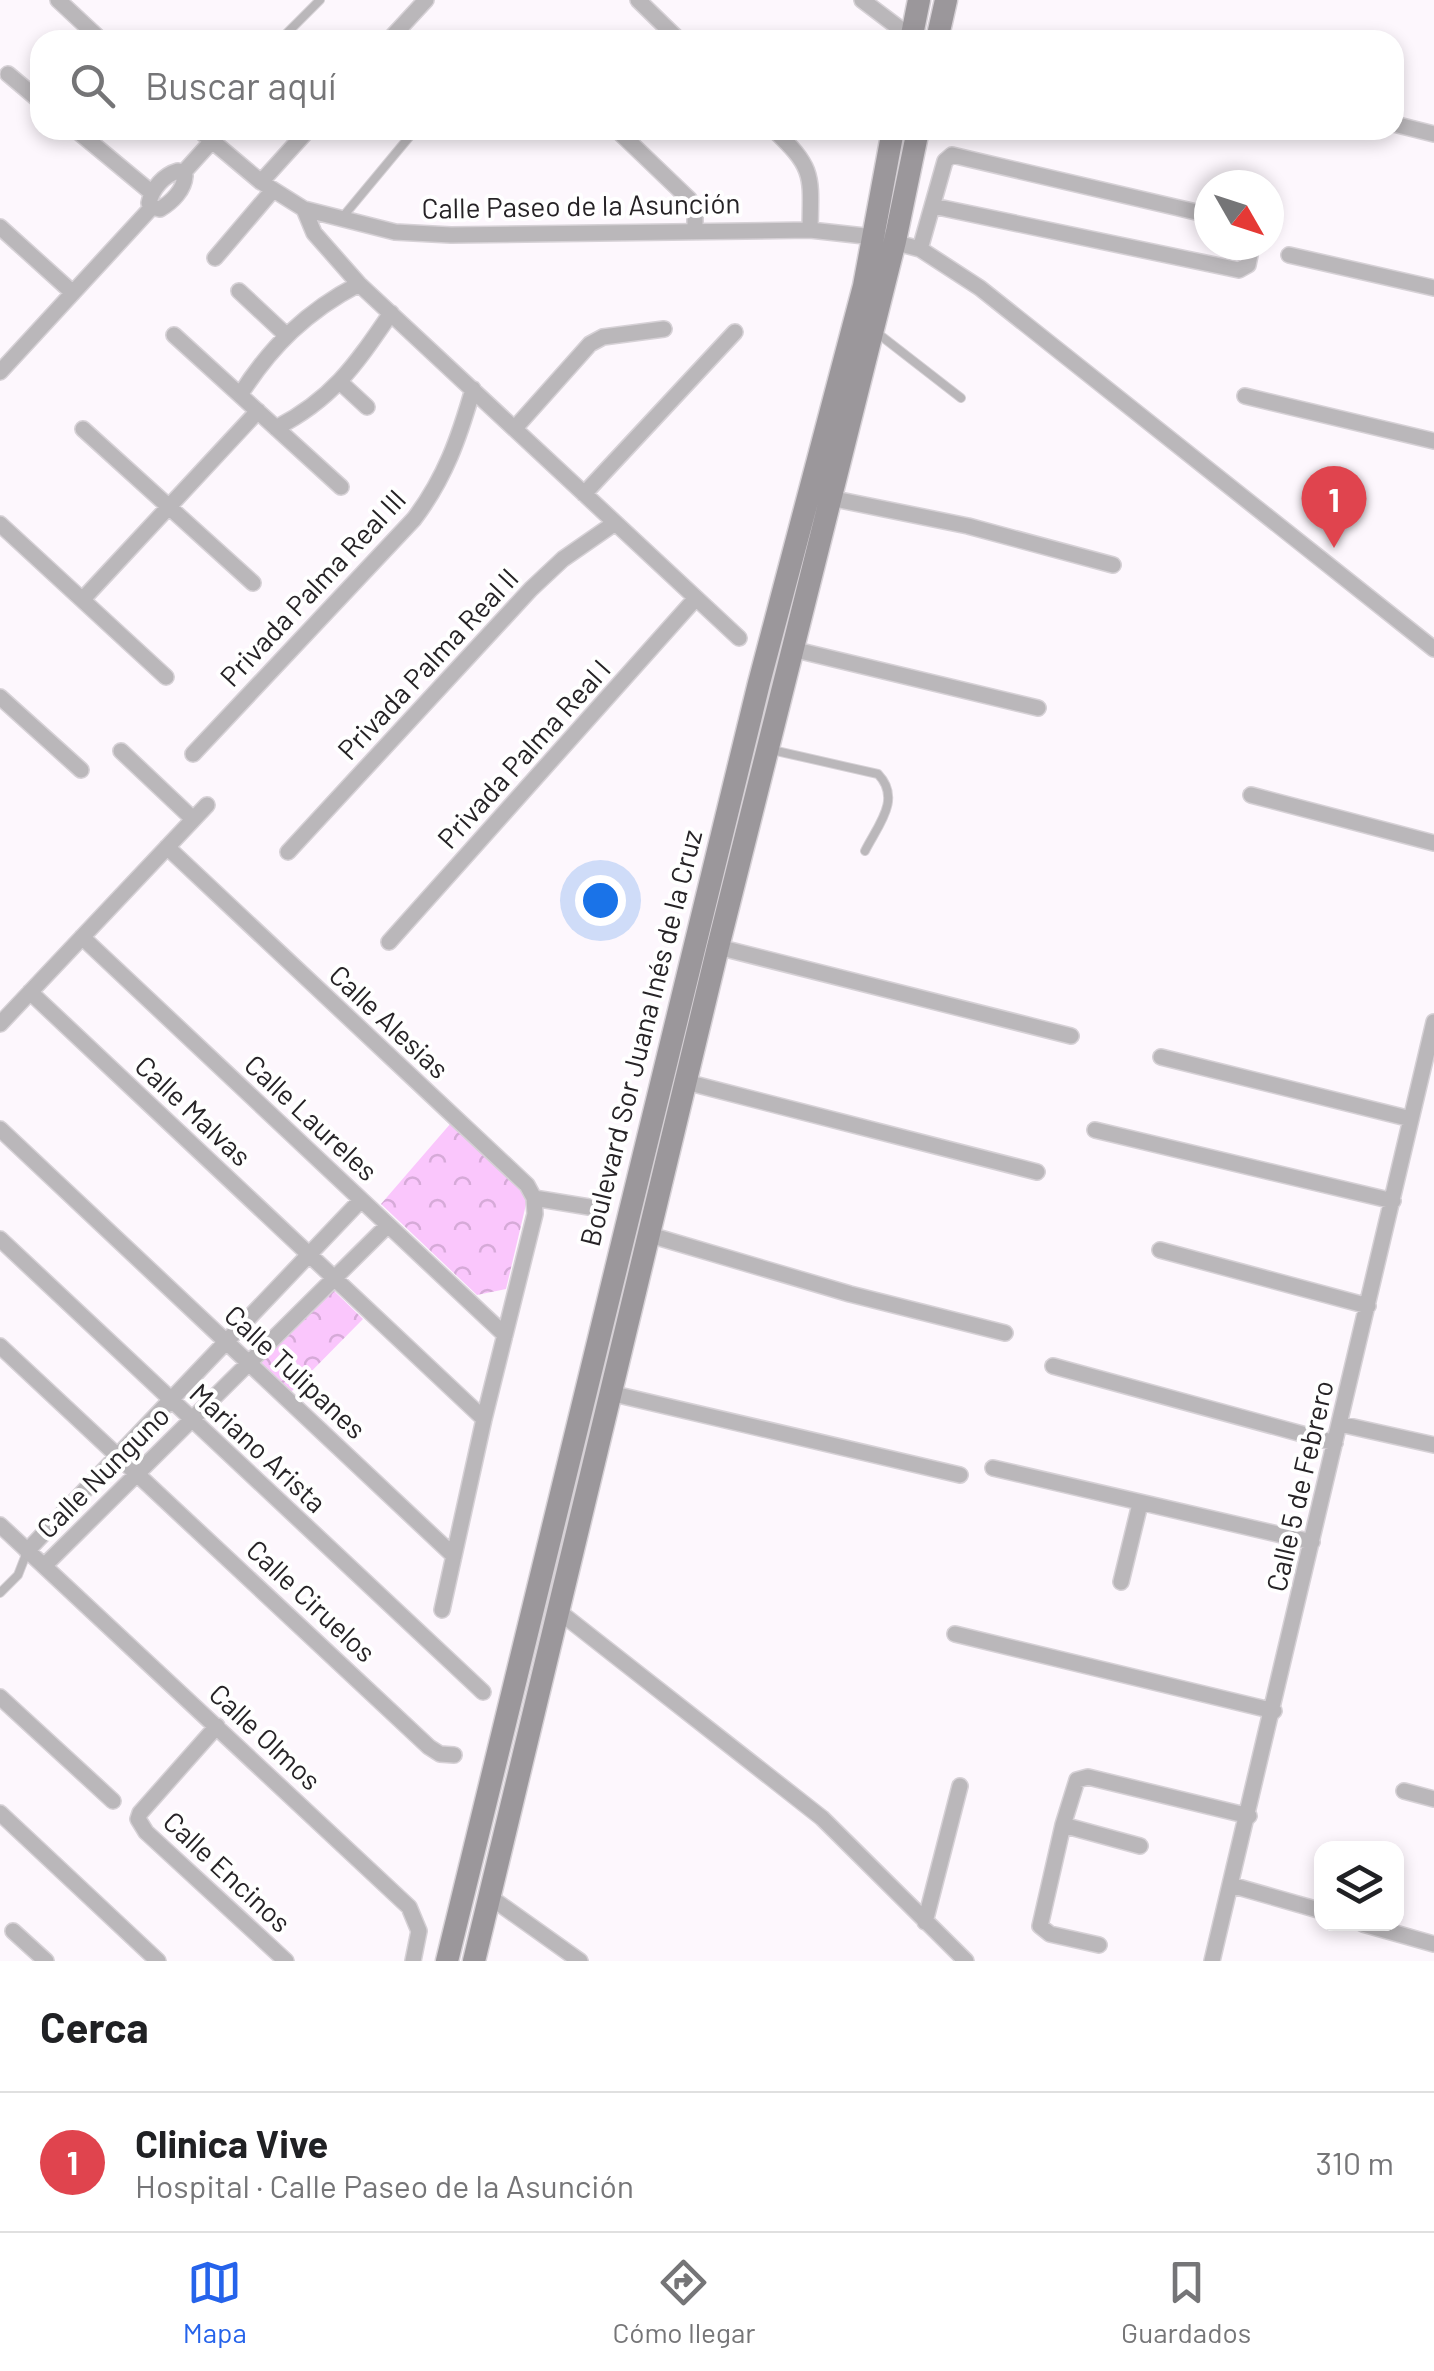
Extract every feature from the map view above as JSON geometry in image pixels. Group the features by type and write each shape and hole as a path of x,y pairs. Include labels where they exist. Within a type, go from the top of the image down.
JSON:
{"main road":[{"path":"913,30 919,0"},
{"path":"940,30 946,0"},
{"name":"Boulevard Sor Juana Inés de la Cruz","path":"474,1961 718,947 873,329 892,140"},
{"name":"Boulevard Sor Juana Inés de la Cruz","path":"447,1961 726,817 864,286 884,239 915,140"}],"street":[{"path":"58,0 91,30"},
{"path":"399,30 426,0"},
{"path":"638,0 670,30"},
{"path":"862,0 900,30"},
{"path":"8,74 30,93"},
{"path":"1404,126 1434,134"},
{"path":"87,140 152,200"},
{"path":"0,372 73,293 173,172 182,173 203,140"},
{"name":"Calle Paseo de la Asunción","path":"211,140 267,186 304,209 395,232 451,235 810,230 884,239 920,249 980,288 1434,649"},
{"path":"215,258 301,140"},
{"path":"628,140 689,198 695,210 695,230"},
{"path":"784,140 809,170 810,230"},
{"path":"920,249 945,162 952,155 1194,211"},
{"path":"933,206 1239,270 1248,266 1249,260"},
{"path":"304,209 314,234 359,284 739,638"},
{"path":"0,227 73,293"},
{"path":"1289,255 1434,288"},
{"path":"240,395 285,334 332,298 359,284"},
{"path":"238,291 285,334"},
{"path":"276,428 321,401 340,383 391,313"},
{"path":"515,428 590,344 603,337 664,328"},
{"path":"584,494 735,332"},
{"path":"174,334 341,487"},
{"path":"340,383 367,407"},
{"name":"Privada Palma Real III","path":"193,754 414,519 432,494 458,442 473,389"},
{"path":"1245,396 1434,441"},
{"path":"83,599 258,411"},
{"path":"84,430 253,584"},
{"path":"830,498 968,526 1113,565"},
{"name":"Privada Palma Real II","path":"288,852 538,582 615,523"},
{"path":"0,524 166,677"},
{"name":"Privada Palma Real I","path":"389,942 696,598"},
{"path":"792,648 1038,708"},
{"path":"0,697 81,770"},
{"path":"121,750 194,819"},
{"path":"1251,796 1434,843"},
{"path":"0,1024 207,805"},
{"name":"Calle Alesias","path":"167,847 527,1185 534,1198"},
{"name":"Calle Laureles","path":"82,937 506,1335"},
{"path":"718,947 1072,1036"},
{"name":"Calle Malvas","path":"30,992 322,1267"},
{"name":"Calle 5 de Febrero","path":"1212,1961 1434,1022"},
{"path":"1162,1057 1411,1119"},
{"path":"686,1082 1037,1172"},
{"name":"Calle Tulipanes","path":"0,1129 454,1556"},
{"path":"1095,1130 1393,1201"},
{"path":"442,1610 484,1418 535,1214 534,1198 589,1207"},
{"name":"Calle Nunguno","path":"44,1566 248,1363 322,1267 361,1200"},
{"name":"Calle Nunguno","path":"28,1550 228,1343 322,1267 388,1225"},
{"path":"650,1235 850,1294 1005,1332"},
{"name":"Mariano Arista","path":"0,1240 483,1692"},
{"path":"1160,1250 1368,1306"},
{"path":"322,1267 484,1418"},
{"name":"Calle Ciruelos","path":"0,1346 429,1746 440,1754 454,1755"},
{"path":"1053,1366 1335,1443"},
{"path":"610,1393 960,1475"},
{"path":"1340,1424 1434,1445"},
{"path":"993,1468 1312,1542"},
{"path":"1121,1582 1140,1504"},
{"name":"Calle Olmos","path":"0,1525 409,1907 420,1931 413,1961"},
{"path":"557,1610 822,1818 966,1961"},
{"path":"956,1634 1274,1711"},
{"path":"0,1697 113,1801"},
{"name":"Calle Encinos","path":"216,1726 138,1819 146,1832 286,1961"},
{"path":"1099,1946 1050,1934 1040,1926 1077,1780 1088,1777 1249,1816"},
{"path":"925,1922 960,1786"},
{"path":"1404,1790 1434,1799"},
{"path":"0,1813 158,1961"},
{"path":"1063,1825 1140,1846"},
{"path":"1231,1885 1314,1910"},
{"path":"490,1897 580,1961"},
{"path":"13,1931 46,1961"},
{"path":"1388,1931 1434,1944"}],"lane":[{"path":"290,30 320,0"},
{"path":"340,220 407,140"},
{"path":"873,329 961,398"},
{"path":"767,749 878,774 888,784 891,798 865,852"},
{"name":"Calle Nunguno","path":"0,1593 18,1574 28,1550"},
{"name":"Calle Nunguno","path":"18,1574 44,1566"}],"green space":[{"path":"451,1123 528,1196 506,1289 477,1295 381,1204"},
{"path":"330,1287 363,1319 288,1395 255,1363"}],"place":[{"name":"Clinica Vive","path":"1334,548"}]}
